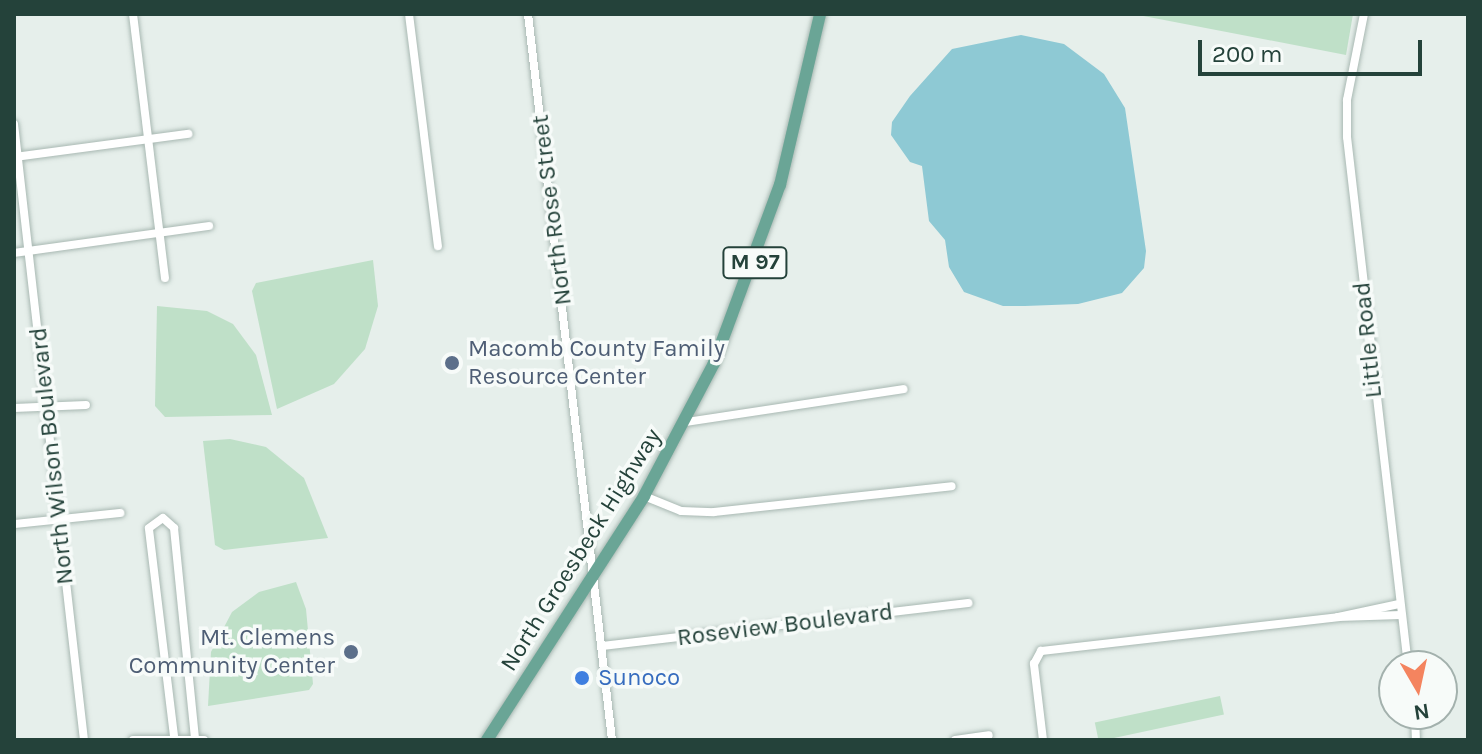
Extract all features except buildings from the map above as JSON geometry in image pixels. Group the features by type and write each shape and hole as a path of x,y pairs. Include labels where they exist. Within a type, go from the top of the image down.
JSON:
{"main road":[{"name":"North Groesbeck Highway","path":"487,740 644,496 686,422 768,225 795,133 820,14"}],"street":[{"path":"133,14 165,278"},
{"path":"409,14 438,246"},
{"name":"North Rose Street","path":"528,14 612,740"},
{"name":"Little Road","path":"1364,14 1346,124 1406,650"},
{"name":"North Wilson Boulevard","path":"14,124 84,740"},
{"path":"16,157 188,134"},
{"path":"14,253 209,226"},
{"path":"686,422 904,389"},
{"path":"14,408 45,404 86,405"},
{"path":"644,496 681,511 714,512 952,486"},
{"path":"14,524 120,513"},
{"path":"133,740 174,736 200,739 174,528 163,518 149,528 174,736"},
{"name":"Roseview Boulevard","path":"602,646 968,603"},
{"path":"1372,613 1399,604"},
{"path":"1043,740 1034,664 1041,651 1372,613 1401,615"},
{"path":"955,740 989,735"}],"green space":[{"path":"1133,14 1353,14 1346,55"},
{"path":"373,260 378,306 365,349 334,384 277,409 252,291 256,283"},
{"path":"157,306 207,311 233,324 256,355 272,415 165,417 155,406"},
{"path":"230,439 266,447 304,478 328,538 224,550 215,545 203,441"},
{"path":"296,582 306,609 313,684 309,690 208,706 211,652 232,612 259,592"},
{"path":"1220,696 1224,715 1104,740 1098,740 1095,723"}],"water":[{"path":"1021,35 1064,44 1104,74 1125,108 1146,251 1144,268 1122,293 1078,304 1003,306 964,292 949,267 945,240 929,221 922,166 910,162 891,135 892,122 910,96 952,49"}],"place":[{"name":"Macomb County Family Resource Center","path":"452,363"},
{"name":"Mt. Clemens Community Center","path":"351,652"},
{"name":"Sunoco","path":"582,678"}]}
